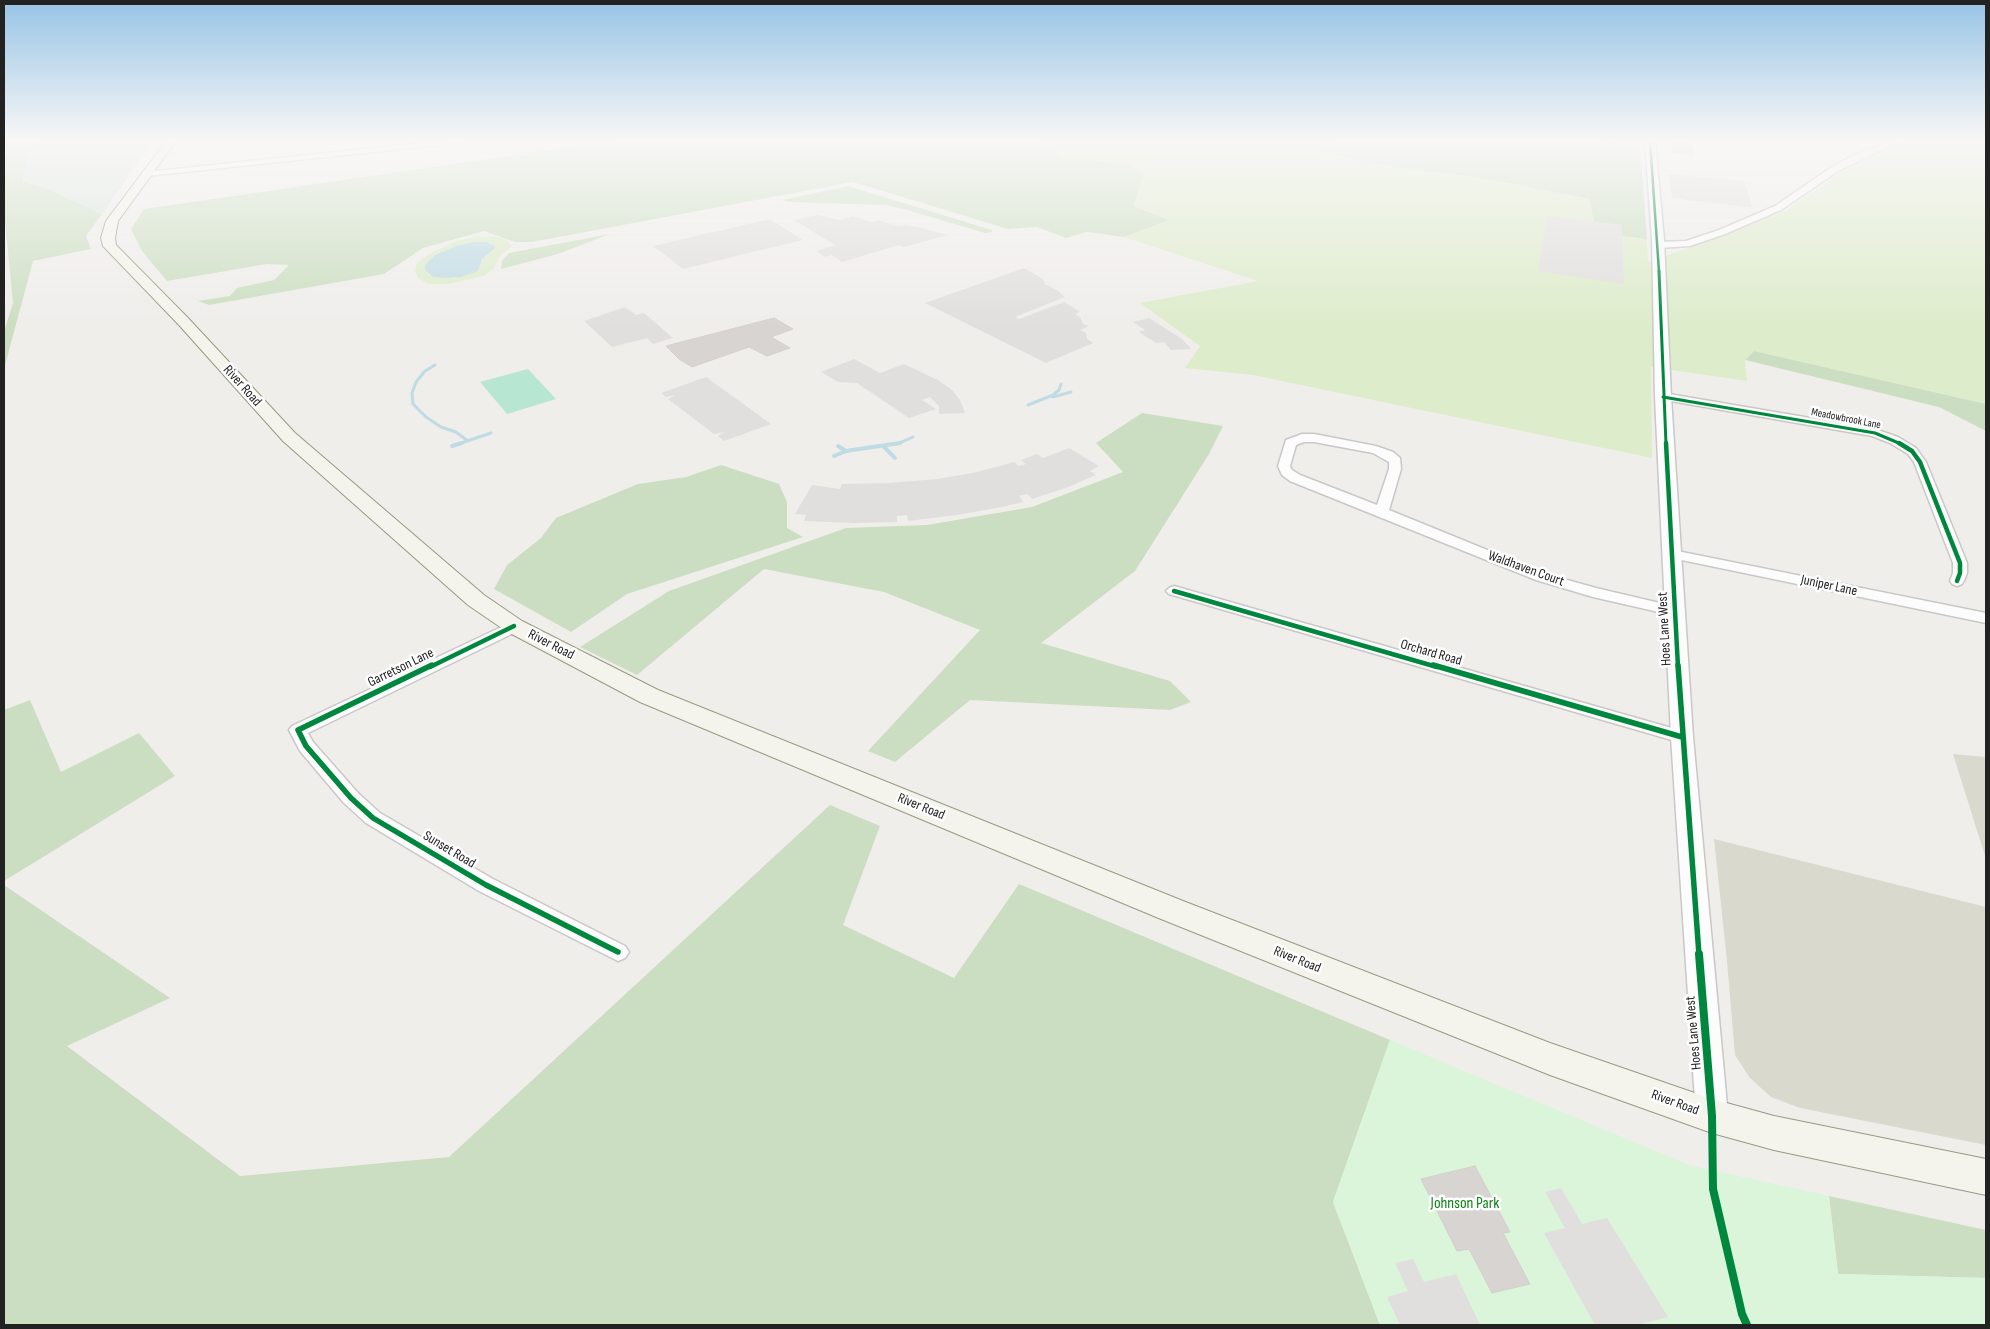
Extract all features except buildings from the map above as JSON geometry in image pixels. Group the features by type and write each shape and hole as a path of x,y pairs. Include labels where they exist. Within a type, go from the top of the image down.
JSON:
{"main road":[{"name":"River Road","path":"126,202 112,221 108,238 110,246 184,322 289,437 476,600 514,626 649,696 694,715 1172,910 1469,1028 1712,1116 1774,1133 1986,1176"}],"street":[{"name":"Hoes Lane West","path":"1655,202 1663,397 1682,737 1712,1116"},
{"path":"1658,241 1688,244 1722,232 1778,208 1787,202"},
{"name":"Meadowbrook Lane","path":"1663,397 1875,433 1894,440 1912,451 1920,462 1960,563 1958,582"},
{"name":"Waldhaven Court","path":"1382,512 1395,469 1395,462 1388,455 1376,450 1314,438 1302,438 1290,444 1284,466 1287,472 1295,478 1541,577 1593,592 1676,611"},
{"name":"Juniper Lane","path":"1672,554 1986,618"},
{"name":"Orchard Road","path":"1174,591 1682,737"},
{"name":"Garretson Lane","path":"298,730 514,626"},
{"name":"Sunset Road","path":"298,730 306,746 352,798 373,818 486,885 618,952"}],"shaded area":[{"path":"77,202 110,202 102,214"},
{"path":"1705,202 1751,202 1753,208"},
{"path":"818,215 840,220 853,216 872,222 878,220 898,226 905,225 922,228 948,235 904,247 899,245 842,262 832,255 825,257 816,251 835,245 794,220"},
{"path":"1547,216 1622,225 1624,284 1538,271"},
{"path":"770,219 803,240 683,269 653,246"},
{"path":"1024,268 1043,279 1045,284 1057,290 1065,297 1015,317 1019,319 1064,302 1080,312 1075,314 1080,317 1083,324 1089,326 1080,330 1086,333 1087,339 1093,343 1046,363 925,303"},
{"path":"625,307 636,315 644,313 673,338 653,344 647,338 612,347 584,321"},
{"path":"1149,318 1182,339 1191,349 1171,350 1164,342 1156,343 1139,332 1145,330 1133,322"},
{"path":"854,359 880,373 904,364 938,380 952,390 960,400 965,413 939,414 939,406 930,397 922,400 936,409 909,418 857,383 838,382 821,372"},
{"path":"706,377 771,424 724,441 718,436 724,432 714,434 668,399 676,395 666,397 661,393"},
{"path":"1069,448 1099,466 1090,471 1096,475 1066,488 1032,499 1027,494 1019,496 1023,502 957,515 908,521 907,515 897,516 897,522 804,521 806,515 795,514 812,485 840,489 842,484 938,479 977,472 1014,462 1019,466 1026,464 1021,460 1037,454 1043,458"},
{"path":"1953,754 1986,757 1986,859"},
{"path":"1714,839 1986,907 1986,1145 1800,1108 1771,1097 1750,1078 1735,1055"},
{"path":"1561,1188 1582,1224 1607,1218 1668,1317 1637,1325 1595,1325 1544,1233 1565,1228 1545,1192"},
{"path":"1413,1259 1424,1282 1456,1274 1480,1325 1400,1325 1387,1297 1408,1291 1395,1263"}],"green space":[{"path":"4,202 77,202 102,214 86,236 91,249 33,261 4,369 4,332 13,303"},
{"path":"192,202 746,202 532,242 515,242 484,231 423,248 384,274 209,305 198,301 230,296 237,288 274,280 289,265 267,264 167,281 142,251 131,229 144,209"},
{"path":"789,202 900,202 992,230 992,232 985,233 884,205"},
{"path":"919,202 1134,202 1133,206 1169,220 1124,237 1086,232 1066,238 1037,227 1008,229"},
{"path":"1132,202 1594,202 1622,225 1622,236 1647,239 1648,262 1736,231 1787,210 1799,202 1986,202 1986,404 1754,351 1745,360 1747,381 1651,367 1652,458 1253,375 1185,368 1200,346 1140,303 1258,281 1124,237 1169,220 1133,206"},
{"path":"1591,202 1644,202 1647,239 1622,236 1622,225 1594,222"},
{"path":"610,234 558,254 501,269 502,261 509,253"},
{"path":"479,237 498,237 507,240 512,246 499,257 494,268 484,276 448,284 428,284 418,278 415,270 417,263 429,254 455,241","holes":["473,242 487,242 495,246 495,248 482,259 478,271 454,278 433,277 427,273 435,255 456,246"]},
{"path":"1754,351 1986,404 1986,431 1939,407 1745,360"},
{"path":"528,369 556,399 507,414 480,382"},
{"path":"1142,413 1223,426 1209,454 1135,571 1041,643 1170,681 1191,702 1170,710 970,700 895,762 868,751 980,630 884,592 764,569 637,675 580,647 669,591 846,528 927,525 1032,507 1123,472 1096,443"},
{"path":"721,465 779,484 787,502 787,528 803,537 627,594 571,632 494,589 507,565 541,538 556,518 638,484 686,477"},
{"path":"30,700 61,772 139,733 175,776 4,881 4,710"},
{"path":"830,805 880,826 843,925 954,978 1019,884 1390,1040 1333,1202 1380,1325 4,1325 4,885 170,998 67,1046 240,1176 449,1157"},
{"name":"Johnson Park","path":"1390,1040 1689,1165 1829,1196 1838,1274 1986,1278 1986,1325 1380,1325 1333,1202"},
{"path":"1829,1196 1986,1230 1986,1278 1838,1274"}],"water":[{"path":"473,242 487,242 495,246 482,259 478,271 461,277 447,278 433,277 425,270 425,265 435,255 456,246"}],"waterway":[{"path":"435,365 425,371 416,382 412,393 413,404 426,417 441,427 456,432 468,441"},
{"path":"1028,405 1053,395 1059,390 1061,384"},
{"path":"1053,397 1071,392"},
{"path":"468,441 491,433"},
{"path":"899,443 913,437"},
{"path":"458,444 468,441"},
{"path":"452,446 462,443"},
{"path":"846,451 899,443"},
{"path":"838,446 846,451"},
{"path":"884,447 895,458"},
{"path":"834,456 846,451"}],"cycle path":[{"path":"1655,202 1663,397 1682,737 1712,1116 1713,1189 1742,1314 1747,1325"},
{"path":"1663,397 1875,433 1894,440 1912,451 1920,462 1960,563 1960,573 1957,581"},
{"path":"1174,591 1682,737"},
{"path":"514,626 298,730 306,746 351,798 373,818 486,885 618,952"}]}
